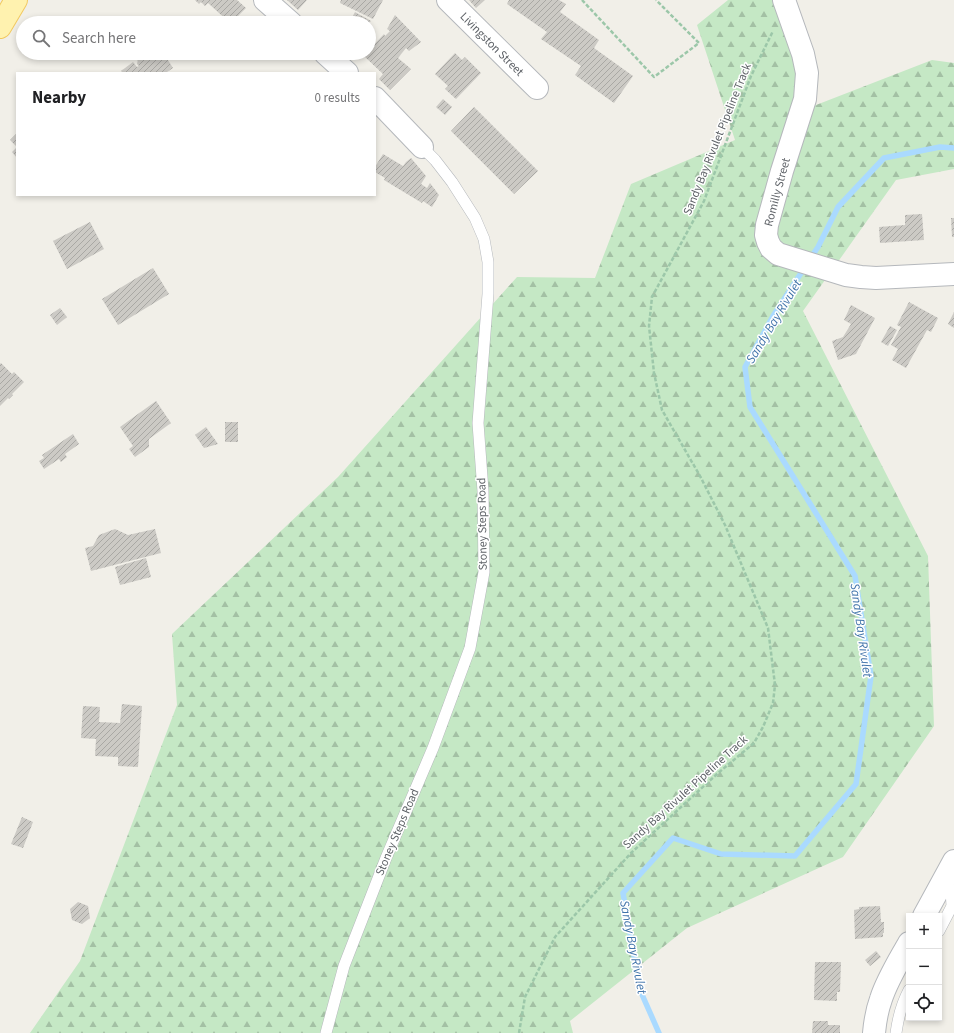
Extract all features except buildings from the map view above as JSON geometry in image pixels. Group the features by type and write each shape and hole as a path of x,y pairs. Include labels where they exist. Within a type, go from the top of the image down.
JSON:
{"main road":[{"path":"0,27 16,0"}],"street":[{"path":"266,0 283,16"},
{"name":"Livingston Street","path":"448,0 537,88"},
{"name":"Romilly Street","path":"784,0 803,54 807,73 805,99 782,171 767,225 766,235 771,248 778,254 846,275 876,278 954,274"},
{"path":"333,60 346,72"},
{"name":"Stoney Steps Road","path":"376,99 422,146"},
{"path":"926,913 949,870"},
{"path":"874,1033 875,1021 881,999 888,982 906,949"}],"lane":[{"name":"Stoney Steps Road","path":"326,1033 344,966 386,858 433,748 470,648 484,572 483,491 478,423 488,294 488,262 484,239 476,218 452,182 422,146"},
{"path":"942,925 952,906 949,870"},
{"path":"896,1033 901,1007 906,996"}],"path":[{"path":"582,0 654,76 699,43 656,0"},
{"name":"Sandy Bay Rivulet Pipeline Track","path":"519,1033 525,997 555,937 631,854 717,774 754,743 763,727 773,703 775,685 768,628 725,525 700,476 662,410 654,373 649,326 652,297 704,201 751,76 772,33"}],"green space":[{"path":"728,0 784,0 797,57 798,112 932,60 954,63 954,169 896,180 803,311 928,556 934,726 843,857 687,928 570,1021 573,1033 30,1033 80,961 177,705 172,634 338,477 517,277 595,278 631,184 735,140 697,25"}],"waterway":[{"name":"Sandy Bay Rivulet","path":"810,259 818,247 838,207 884,158 940,147 954,148"},
{"name":"Sandy Bay Rivulet","path":"659,1033 640,990 623,893 673,838 721,854 795,856 856,784 871,676 855,576 750,407 745,367 773,316 805,267"}]}
